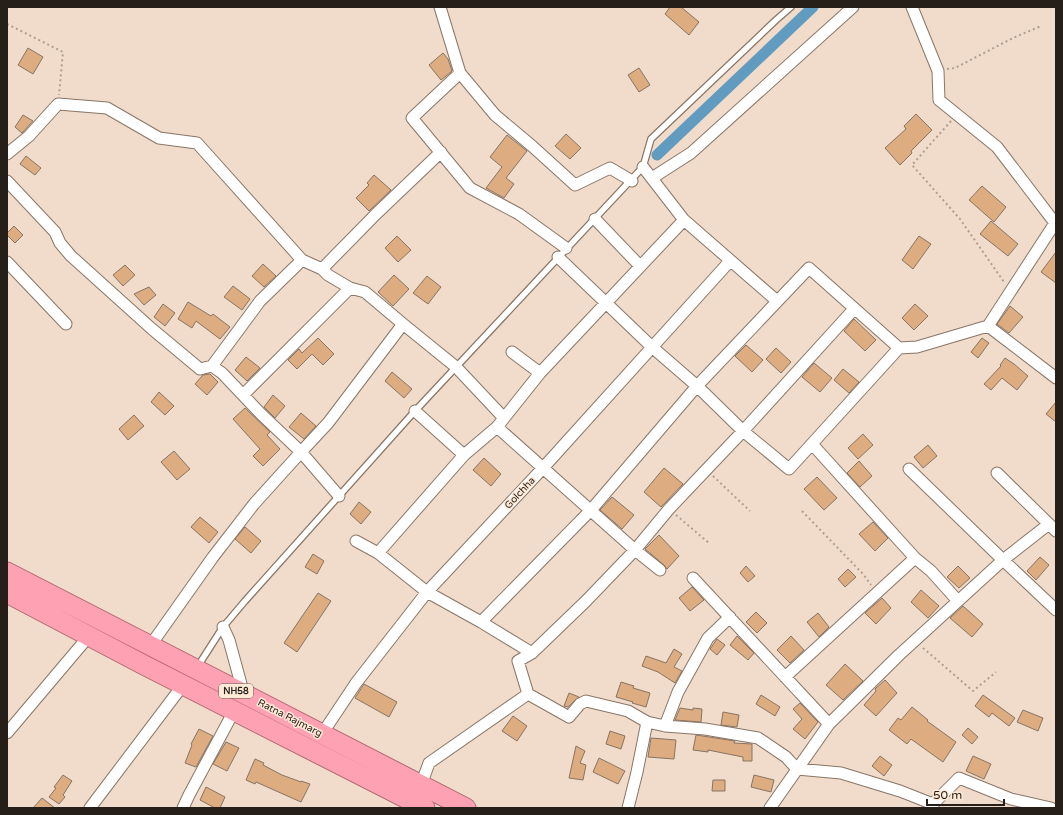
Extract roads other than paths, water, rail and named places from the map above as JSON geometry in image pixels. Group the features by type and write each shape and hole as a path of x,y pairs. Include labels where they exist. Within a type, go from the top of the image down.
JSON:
{"highway":[{"name":"Ratna Rajmarg","path":"7,572 466,808"},
{"name":"Ratna Rajmarg","path":"7,593 183,685 425,808"}],"street":[{"path":"440,7 460,73 495,115 575,185 610,168 631,181"},
{"path":"652,178 691,153 853,7"},
{"path":"481,622 591,510 697,386 809,268 899,348 917,347 988,326 1055,223 997,147 940,100 938,71 912,7"},
{"path":"460,73 412,118 470,188 519,214 566,248"},
{"path":"7,154 29,136 58,104 107,108 159,138 196,143 302,260 322,269 328,275 350,288 365,292 456,367 501,422 543,468 635,550 660,570"},
{"path":"322,269 376,214 441,152"},
{"path":"643,167 684,220 777,301"},
{"path":"7,181 55,232 60,243 76,260 152,329 200,369 212,366 260,301 302,260"},
{"path":"595,219 640,266"},
{"path":"378,553 464,455 501,422 540,373 684,220"},
{"path":"558,257 607,302 652,347 697,386 743,431 789,469 899,348"},
{"name":"Golchha","path":"322,734 356,683 427,592 543,468 730,261"},
{"path":"7,262 66,324"},
{"path":"244,395 350,288"},
{"path":"854,309 669,510 635,550 586,601 532,653 518,661 528,694 569,717 580,704 586,701 628,711 648,722 665,726 704,729 758,738 786,757 797,769 841,773 900,791 932,806 959,778 1011,799 1051,808"},
{"path":"150,646 213,557 250,510 328,423 403,324"},
{"path":"988,326 1056,378"},
{"path":"512,352 540,373"},
{"path":"212,366 222,373 301,452 339,496"},
{"path":"415,411 464,455"},
{"path":"812,444 915,558 932,571 958,601"},
{"path":"909,469 982,541 1056,610"},
{"path":"770,808 829,724 915,640 1003,560 1053,527 997,473"},
{"path":"356,541 378,553 427,592 532,653"},
{"path":"785,677 876,592 915,558"},
{"path":"693,578 829,724"},
{"path":"665,726 678,692 708,638 730,617"},
{"path":"223,627 229,640 244,695"},
{"path":"7,734 89,636"},
{"path":"90,808 183,685"},
{"path":"421,785 429,763 528,694"},
{"path":"183,808 188,795 234,711"},
{"path":"628,808 648,722"}],"lane":[{"path":"196,670 223,627 339,496 415,411 643,167 651,139 770,25 791,7"}],"waterway":[{"path":"657,155 813,7"}]}
